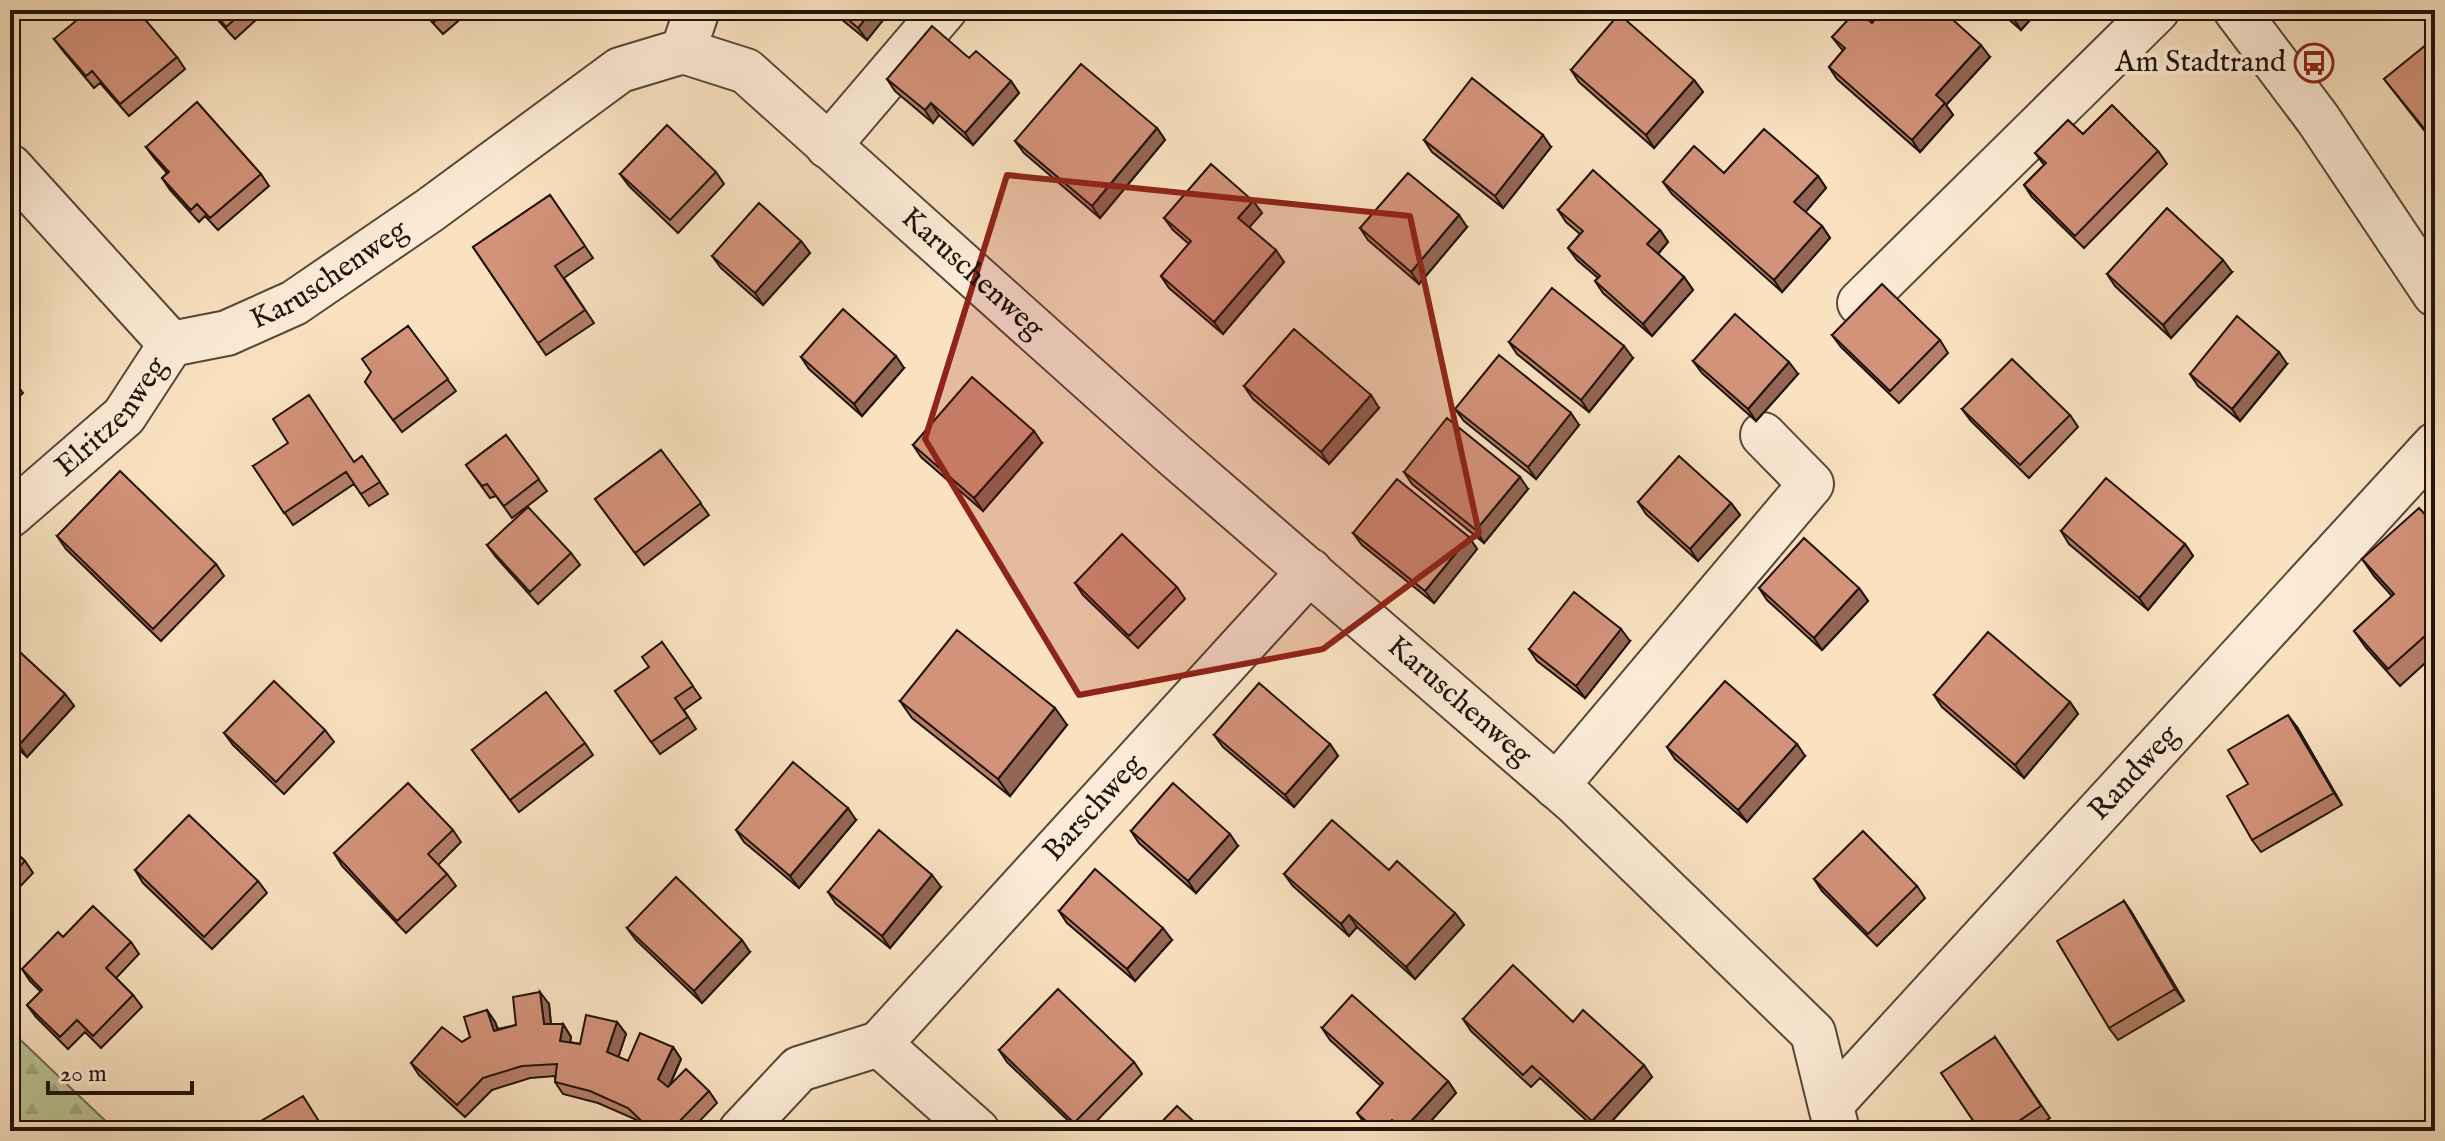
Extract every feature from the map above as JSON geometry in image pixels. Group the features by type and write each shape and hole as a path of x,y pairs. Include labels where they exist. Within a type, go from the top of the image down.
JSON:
{"street":[{"path":"683,51 697,10"},
{"path":"828,146 944,10"},
{"path":"1860,303 2157,10"},
{"path":"2236,10 2318,119 2435,294"},
{"name":"Karuschenweg","path":"171,344 227,333 294,303 430,210 620,70 683,51 746,71 1161,444 1556,786 1813,1033 1835,1117"},
{"path":"10,167 171,344"},
{"name":"Elritzenweg","path":"10,515 124,416 171,344"},
{"path":"1556,786 1811,484 1763,435"},
{"name":"Randweg","path":"1835,1117 2435,445"},
{"name":"Barschweg","path":"879,1044 1310,571"},
{"path":"741,1131 799,1069 879,1044 977,1131"}],"highlighted area":[{"path":"1007,175 1410,216 1479,533 1323,649 1079,695 925,439"}],"green space":[{"path":"10,1030 116,1131 10,1131"}],"building":[{"path":"89,10 137,10 177,57 120,104 92,71 86,76 54,39"},
{"path":"212,10 245,10 226,27"},
{"path":"423,10 448,10 434,22"},
{"path":"837,10 872,10 858,28"},
{"path":"1857,10 1872,23 1883,10 1942,10 1981,45 1936,95 1945,103 1912,140 1829,67 1845,48 1832,37"},
{"path":"2003,10 2020,10 2013,18"},
{"path":"1619,14 1694,80 1646,135 1571,70"},
{"path":"932,26 969,58 976,51 1011,81 965,133 931,103 925,110 887,79"},
{"path":"2432,40 2435,44 2435,142 2384,79"},
{"path":"1081,64 1157,128 1092,206 1015,141"},
{"path":"1472,78 1543,135 1495,196 1424,140"},
{"path":"197,102 261,174 210,218 197,204 191,210 162,178 169,172 146,147"},
{"path":"2112,105 2158,151 2075,236 2024,185 2046,163 2035,153 2068,120 2083,134"},
{"path":"667,125 716,172 670,220 620,174"},
{"path":"1764,129 1818,176 1794,202 1822,226 1774,280 1663,182 1694,146 1724,173"},
{"path":"1211,164 1253,201 1238,218 1276,250 1214,322 1161,276 1191,241 1164,218"},
{"path":"1593,170 1660,230 1647,244 1684,277 1643,324 1595,281 1600,276 1568,248 1583,231 1558,210"},
{"path":"1408,173 1459,215 1411,272 1360,228"},
{"path":"550,195 585,246 555,266 585,310 538,343 473,247"},
{"path":"759,203 801,241 755,293 712,256"},
{"path":"2167,208 2223,260 2163,325 2107,274"},
{"path":"1882,284 1940,340 1890,391 1832,335"},
{"path":"1552,288 1624,346 1581,400 1509,342"},
{"path":"843,309 896,356 854,404 801,357"},
{"path":"1735,314 1789,362 1748,409 1693,361"},
{"path":"2237,316 2279,352 2232,409 2190,374"},
{"path":"408,326 448,379 393,420 365,382 371,372 362,359"},
{"path":"1294,329 1371,395 1321,452 1244,386"},
{"path":"1499,355 1571,413 1528,467 1455,409"},
{"path":"2012,359 2070,415 2020,465 1962,409"},
{"path":"972,377 1034,431 974,498 913,445"},
{"path":"309,395 354,462 362,456 380,482 361,494 346,472 284,513 253,466 288,443 273,419"},
{"path":"1447,418 1520,477 1476,530 1404,472"},
{"path":"506,435 539,479 504,506 487,484 482,486 466,465"},
{"path":"661,450 701,503 635,553 595,499"},
{"path":"1679,456 1731,503 1690,549 1638,502"},
{"path":"120,471 216,564 153,629 57,536"},
{"path":"2106,478 2185,544 2139,598 2061,531"},
{"path":"1397,479 1469,537 1425,591 1353,533"},
{"path":"528,507 571,553 530,592 487,545"},
{"path":"2419,508 2435,525 2435,627 2388,669 2354,631 2394,594 2362,559"},
{"path":"1122,534 1177,587 1129,636 1075,583"},
{"path":"1804,538 1859,588 1814,638 1759,588"},
{"path":"1574,592 1621,629 1576,686 1529,649"},
{"path":"957,630 1055,708 998,779 900,701"},
{"path":"1988,632 2070,702 2015,765 1934,695"},
{"path":"662,642 693,686 675,698 688,717 651,742 615,691 649,667 642,657"},
{"path":"10,643 65,694 19,745 10,737"},
{"path":"274,681 325,730 276,782 224,733"},
{"path":"1725,681 1797,744 1738,810 1667,747"},
{"path":"1259,683 1330,744 1285,795 1214,735"},
{"path":"546,692 585,743 510,800 472,750"},
{"path":"2288,715 2334,793 2252,840 2227,796 2248,784 2228,750"},
{"path":"793,762 848,808 790,876 736,830"},
{"path":"408,783 453,830 428,854 447,874 397,921 334,853"},
{"path":"1173,783 1230,834 1188,881 1131,831"},
{"path":"189,815 258,881 204,937 135,870"},
{"path":"1332,820 1389,870 1397,861 1455,913 1406,967 1349,915 1341,924 1284,874"},
{"path":"879,830 932,875 882,936 828,892"},
{"path":"1863,831 1917,886 1868,934 1814,879"},
{"path":"10,847 25,861 10,876"},
{"path":"1095,869 1163,928 1127,969 1059,911"},
{"path":"676,877 742,940 694,991 627,928"},
{"path":"2124,901 2175,989 2109,1028 2057,941"},
{"path":"93,906 131,942 106,968 133,995 93,1036 77,1020 60,1037 27,1005 42,990 22,969 58,932 63,937"},
{"path":"1513,965 1573,1022 1583,1010 1644,1065 1592,1121 1532,1066 1523,1075 1463,1019"},
{"path":"1058,989 1134,1062 1074,1123 999,1050"},
{"path":"540,992 544,1024 563,1024 560,1041 580,1044 586,1015 617,1022 607,1052 628,1061 640,1033 673,1047 658,1079 668,1087 686,1069 709,1091 670,1131 652,1131 628,1108 590,1091 555,1082 557,1064 522,1066 483,1078 457,1105 411,1063 442,1027 462,1042 470,1037 464,1017 487,1010 494,1031 516,1025 513,997"},
{"path":"1352,995 1448,1081 1404,1129 1392,1120 1382,1131 1377,1131 1357,1113 1383,1083 1322,1028"},
{"path":"1995,1037 2041,1106 2004,1131 1980,1131 1941,1073"},
{"path":"303,1096 325,1131 244,1131"},
{"path":"1177,1106 1204,1131 1153,1131"}],"place":[{"name":"Am Stadtrand","path":"2314,63"}]}
